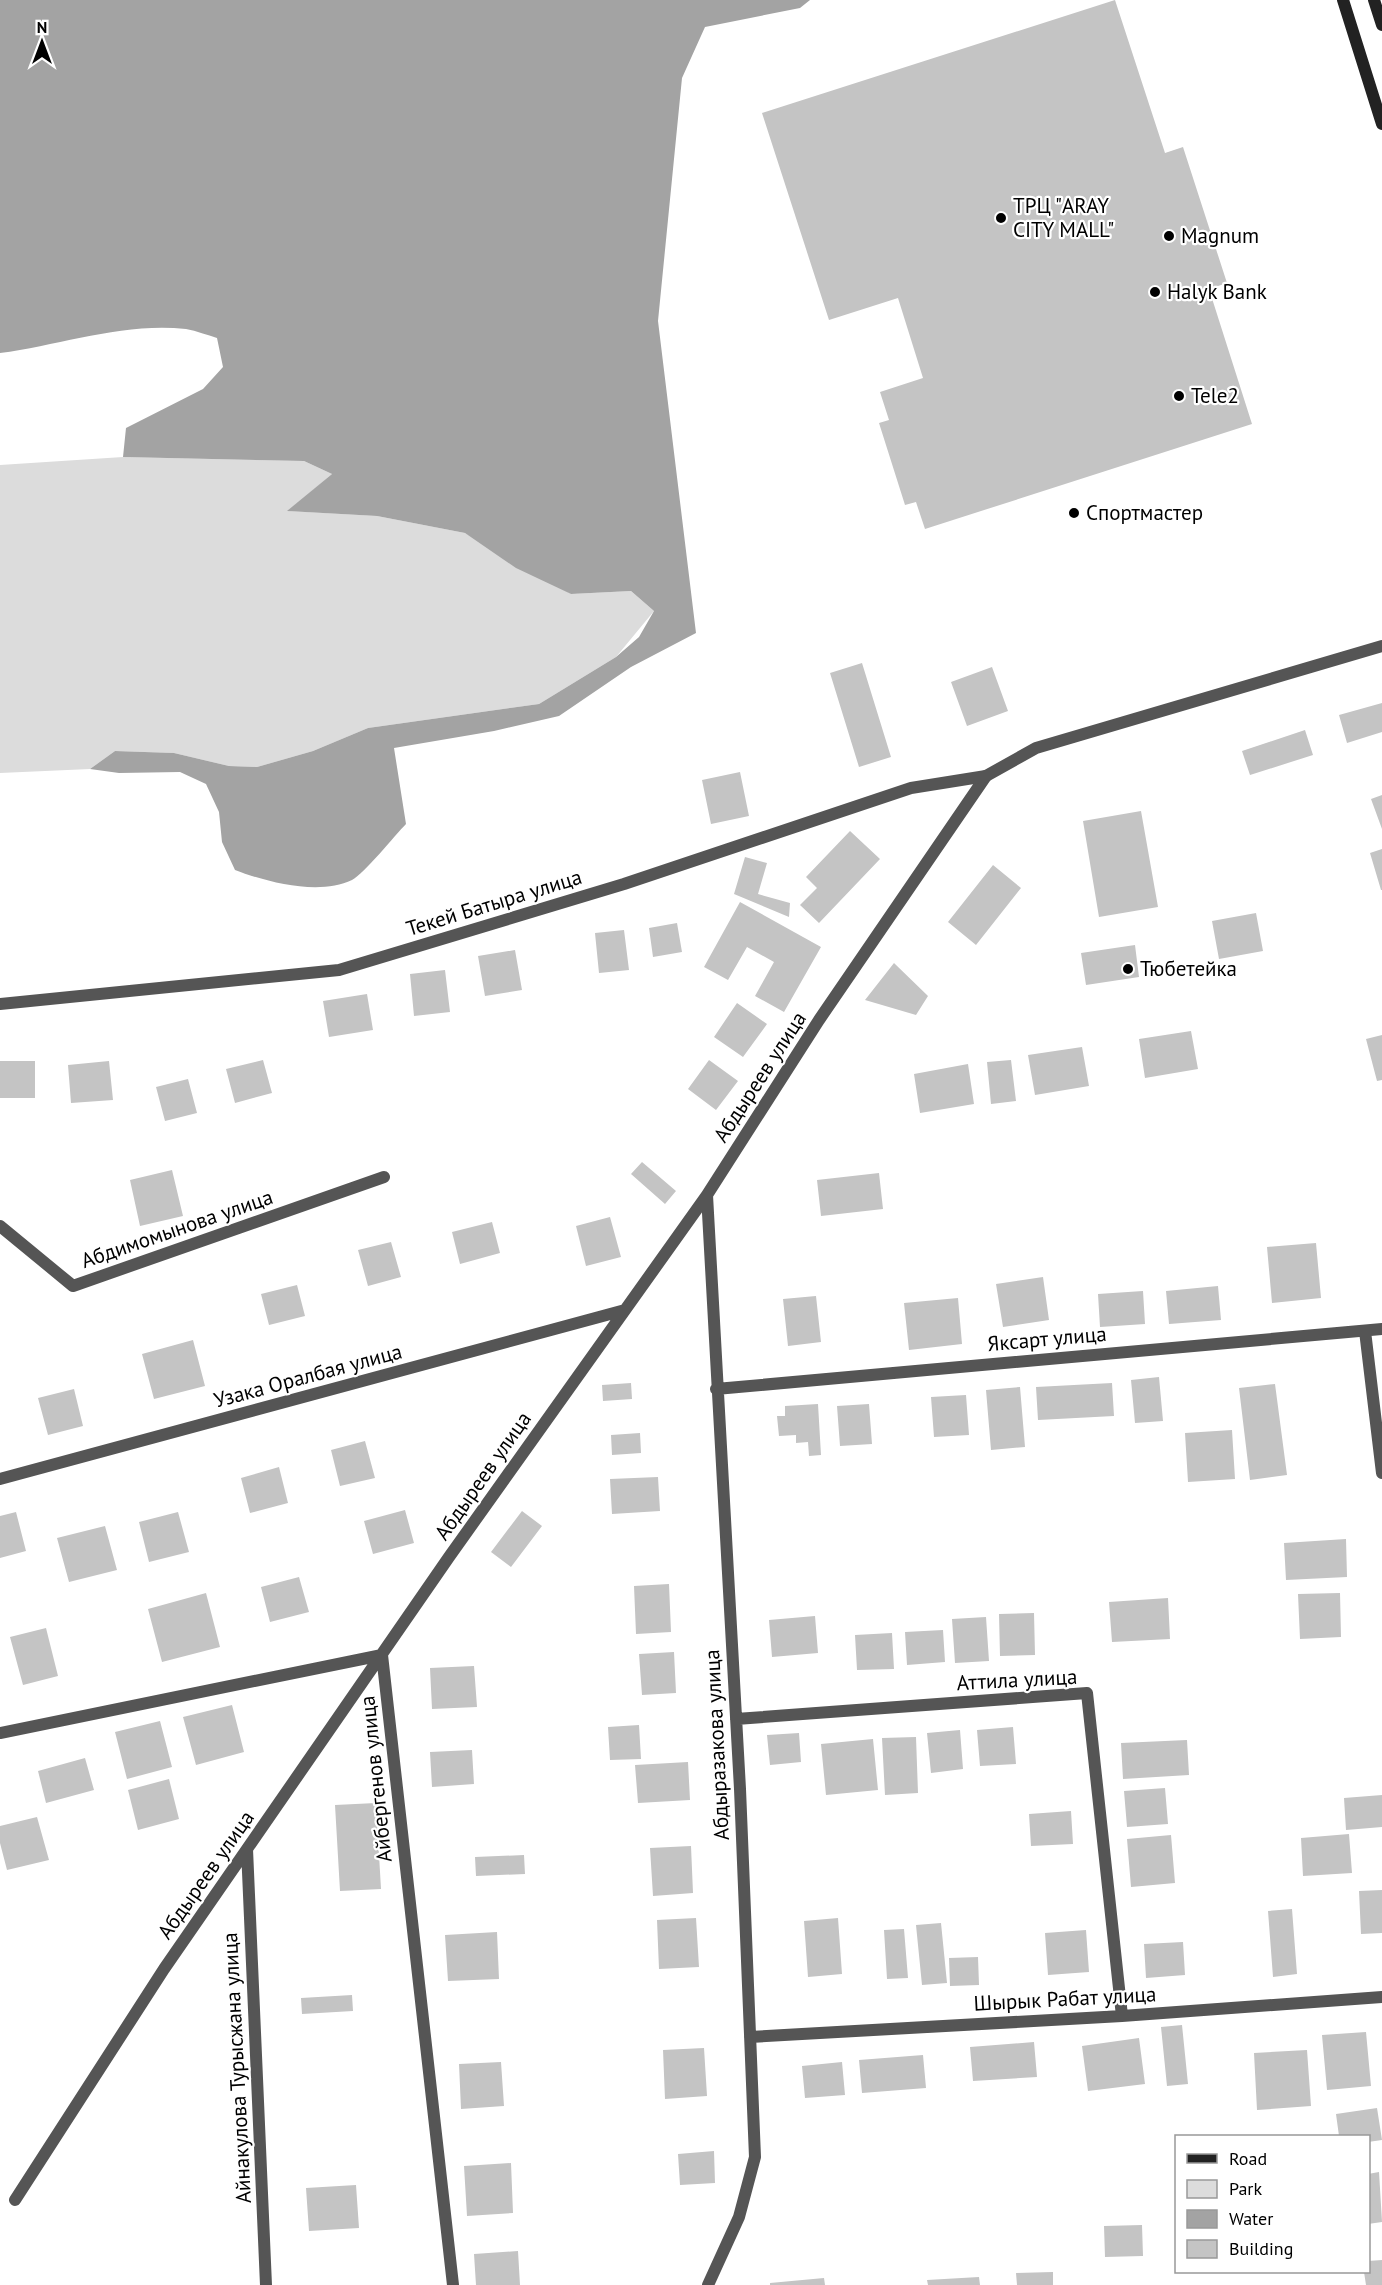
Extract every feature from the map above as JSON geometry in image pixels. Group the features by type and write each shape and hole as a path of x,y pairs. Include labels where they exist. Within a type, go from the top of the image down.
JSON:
{"main road":[{"path":"1343,0 1382,124"},
{"path":"1374,0 1382,26"}],"street":[{"path":"986,776 1036,748 1382,646"},
{"name":"Текей Батыра улица","path":"0,1004 339,970 624,884 911,788 986,776"},
{"name":"Абдыреев улица","path":"15,2200 164,1969 381,1655 707,1195 819,1020 986,776"},
{"name":"Абдимомынова улица","path":"0,1226 73,1286 384,1177"},
{"name":"Абдыразакова улица","path":"707,1195 735,1719 755,2157 739,2217 708,2285"},
{"name":"Узака Оралбая улица","path":"0,1479 625,1310"},
{"name":"Яксарт улица","path":"716,1389 1382,1329"},
{"path":"1365,1330 1382,1473"},
{"path":"0,1733 381,1655"},
{"name":"Айбергенов улица","path":"381,1655 453,2285"},
{"name":"Аттила улица","path":"735,1719 1087,1693 1122,2016"},
{"name":"Айнакулова Турысжана улица","path":"247,1850 266,2285"},
{"name":"Шырык Рабат улица","path":"750,2037 1122,2016 1382,1997"}],"green space":[{"path":"123,457 304,461 332,474 288,511 377,516 465,533 571,594 631,591 654,611 616,657 539,704 368,728 313,751 257,767 229,766 174,753 115,751 90,769 0,773 0,465"}],"water":[{"path":"0,0 810,0 800,8 705,27 682,78 658,321 696,633 631,667 559,716 494,731 394,748 406,824 371,863 352,880 339,885 309,887 277,883 235,870 222,842 219,812 206,784 180,772 119,773 90,769 115,751 174,753 229,766 257,767 313,751 368,728 539,704 616,657 639,637 654,611 631,591 571,594 516,568 465,533 377,516 287,511 332,474 304,461 123,457 126,428 203,389 223,367 217,338 186,329 139,329 116,331 0,353"}],"building":[{"name":"ТРЦ \"ARAY CITY MALL\"","path":"1115,0 1165,153 1183,147 1227,283 1209,289 1252,424 925,529 916,502 905,505 879,423 889,420 880,392 923,378 898,298 829,320 762,113"},
{"path":"862,663 891,757 859,767 830,673"},
{"path":"992,667 1008,711 967,726 951,682"},
{"path":"1382,703 1382,732 1347,743 1339,715"},
{"path":"1305,730 1313,755 1250,775 1242,751"},
{"path":"740,772 749,816 711,824 702,780"},
{"path":"1382,795 1382,829 1371,799"},
{"path":"1141,811 1158,907 1099,917 1083,821"},
{"path":"850,831 880,859 819,923 800,905 817,888 806,877"},
{"path":"1382,849 1382,890 1381,890 1370,853"},
{"path":"745,857 767,863 758,894 790,903 789,917 734,894"},
{"path":"993,865 1021,888 976,945 948,922"},
{"path":"740,902 821,947 784,1012 755,996 774,962 747,947 728,980 704,967"},
{"path":"1256,913 1263,951 1219,959 1212,921"},
{"path":"677,923 682,952 653,957 649,928"},
{"path":"624,930 629,970 599,973 595,933"},
{"path":"1135,945 1139,977 1086,985 1081,953"},
{"path":"515,950 522,990 485,996 478,956"},
{"path":"894,963 928,996 916,1015 865,1000"},
{"path":"445,970 450,1012 414,1016 410,974"},
{"path":"367,994 373,1030 329,1037 323,1001"},
{"path":"737,1003 767,1024 743,1057 714,1037"},
{"path":"1191,1031 1198,1069 1145,1078 1139,1039"},
{"path":"1382,1035 1382,1080 1377,1081 1366,1039"},
{"path":"1082,1047 1089,1086 1035,1095 1028,1055"},
{"path":"263,1060 272,1093 235,1103 226,1069"},
{"path":"709,1060 738,1081 716,1110 688,1089"},
{"path":"1011,1060 1016,1101 991,1104 987,1062"},
{"path":"0,1061 35,1061 35,1098 0,1098"},
{"path":"109,1061 113,1100 71,1103 68,1065"},
{"path":"968,1064 974,1104 920,1113 914,1074"},
{"path":"188,1079 197,1113 165,1121 156,1087"},
{"path":"642,1162 676,1191 665,1204 631,1174"},
{"path":"172,1170 183,1216 140,1226 130,1180"},
{"path":"879,1173 883,1209 821,1216 817,1180"},
{"path":"610,1217 621,1257 586,1266 576,1226"},
{"path":"492,1222 500,1253 460,1264 452,1232"},
{"path":"391,1242 401,1277 368,1286 358,1250"},
{"path":"1316,1243 1321,1298 1272,1303 1267,1247"},
{"path":"1043,1277 1049,1320 1003,1327 996,1284"},
{"path":"297,1285 305,1316 269,1325 261,1294"},
{"path":"1218,1286 1221,1320 1169,1324 1166,1291"},
{"path":"1143,1291 1145,1324 1100,1327 1098,1294"},
{"path":"816,1296 821,1342 788,1346 783,1299"},
{"path":"958,1298 962,1344 909,1350 904,1303"},
{"path":"193,1340 205,1386 154,1399 142,1354"},
{"path":"1159,1377 1163,1421 1135,1423 1131,1380"},
{"path":"631,1383 632,1399 603,1401 602,1385"},
{"path":"1112,1383 1114,1416 1038,1420 1036,1387"},
{"path":"1275,1384 1287,1475 1250,1480 1239,1388"},
{"path":"1020,1387 1025,1447 991,1450 986,1390"},
{"path":"74,1389 83,1426 48,1435 38,1398"},
{"path":"966,1395 969,1435 934,1437 931,1397"},
{"path":"818,1404 821,1455 809,1456 808,1442 796,1443 796,1435 779,1436 777,1416 785,1416 785,1406"},
{"path":"869,1404 872,1444 840,1446 837,1406"},
{"path":"1232,1430 1235,1479 1188,1482 1185,1433"},
{"path":"640,1433 641,1453 612,1455 611,1435"},
{"path":"365,1441 375,1478 340,1486 331,1450"},
{"path":"279,1467 288,1503 250,1513 241,1478"},
{"path":"658,1477 660,1511 612,1514 610,1479"},
{"path":"405,1510 414,1543 373,1554 364,1521"},
{"path":"522,1511 542,1526 511,1567 491,1552"},
{"path":"16,1512 26,1551 0,1558 0,1516"},
{"path":"178,1512 189,1552 149,1562 139,1522"},
{"path":"105,1526 117,1570 69,1582 57,1538"},
{"path":"1346,1539 1347,1577 1286,1580 1284,1543"},
{"path":"299,1577 309,1612 270,1622 261,1587"},
{"path":"669,1584 671,1632 636,1634 634,1586"},
{"path":"206,1593 220,1647 162,1662 148,1609"},
{"path":"1340,1593 1341,1637 1300,1639 1298,1594"},
{"path":"1168,1598 1170,1639 1112,1642 1109,1602"},
{"path":"1034,1613 1035,1655 1000,1656 999,1614"},
{"path":"815,1616 818,1653 772,1657 769,1620"},
{"path":"986,1617 989,1661 955,1663 952,1619"},
{"path":"46,1628 58,1676 23,1685 10,1637"},
{"path":"943,1630 945,1662 907,1665 905,1632"},
{"path":"892,1633 894,1669 857,1670 855,1635"},
{"path":"674,1652 676,1693 642,1695 639,1654"},
{"path":"474,1666 477,1707 432,1709 430,1668"},
{"path":"232,1705 244,1752 196,1765 183,1717"},
{"path":"160,1721 172,1767 127,1779 115,1732"},
{"path":"639,1725 641,1759 610,1760 608,1727"},
{"path":"1013,1727 1016,1764 980,1766 977,1730"},
{"path":"960,1730 963,1769 931,1773 927,1733"},
{"path":"799,1733 801,1762 770,1765 767,1735"},
{"path":"916,1737 918,1793 885,1795 882,1738"},
{"path":"873,1739 878,1790 826,1795 821,1744"},
{"path":"1187,1740 1189,1775 1123,1779 1121,1743"},
{"path":"472,1750 474,1784 432,1787 430,1752"},
{"path":"85,1758 94,1790 46,1803 38,1771"},
{"path":"688,1762 690,1800 638,1803 635,1765"},
{"path":"169,1779 179,1819 138,1830 128,1790"},
{"path":"1165,1788 1168,1824 1127,1827 1124,1791"},
{"path":"1382,1795 1382,1827 1346,1830 1344,1798"},
{"path":"376,1803 381,1889 340,1891 335,1805"},
{"path":"1071,1811 1073,1844 1031,1846 1029,1814"},
{"path":"37,1817 49,1860 7,1870 0,1843 0,1826"},
{"path":"1349,1834 1352,1873 1303,1876 1301,1838"},
{"path":"1171,1835 1175,1883 1131,1887 1127,1839"},
{"path":"691,1846 693,1893 653,1896 650,1848"},
{"path":"524,1855 525,1874 476,1876 475,1857"},
{"path":"1382,1890 1382,1933 1361,1934 1359,1891"},
{"path":"1292,1909 1297,1974 1273,1977 1268,1911"},
{"path":"696,1918 699,1967 659,1969 657,1920"},
{"path":"838,1918 842,1974 808,1977 804,1921"},
{"path":"941,1923 947,1983 922,1985 916,1925"},
{"path":"904,1929 908,1978 887,1979 884,1930"},
{"path":"1086,1930 1089,1972 1048,1975 1045,1933"},
{"path":"497,1932 499,1979 448,1981 445,1935"},
{"path":"1183,1942 1185,1975 1146,1978 1144,1944"},
{"path":"978,1957 979,1985 950,1986 949,1958"},
{"path":"352,1995 353,2011 302,2014 301,1998"},
{"path":"1182,2025 1188,2084 1167,2086 1161,2027"},
{"path":"1366,2032 1371,2086 1327,2090 1322,2035"},
{"path":"1139,2038 1145,2084 1088,2091 1082,2046"},
{"path":"1034,2042 1037,2077 973,2081 970,2047"},
{"path":"704,2048 707,2096 665,2099 663,2050"},
{"path":"1307,2050 1311,2106 1257,2110 1254,2053"},
{"path":"923,2055 926,2088 862,2093 859,2060"},
{"path":"501,2062 504,2106 461,2109 459,2064"},
{"path":"842,2062 845,2095 805,2098 802,2066"},
{"path":"1377,2108 1382,2140 1370,2142 1370,2135 1339,2135 1336,2114"},
{"path":"714,2151 715,2183 680,2185 678,2154"},
{"path":"511,2163 513,2213 467,2216 464,2166"},
{"path":"1379,2172 1382,2222 1370,2224 1370,2174"},
{"path":"356,2185 359,2228 309,2231 306,2188"},
{"path":"1142,2225 1143,2256 1105,2257 1104,2226"},
{"path":"518,2251 520,2285 476,2285 474,2254"},
{"path":"1382,2260 1382,2285 1366,2285 1364,2273 1370,2273 1370,2261"},
{"path":"1053,2272 1053,2285 1017,2285 1016,2273"},
{"path":"979,2277 980,2285 928,2285 927,2280"},
{"path":"824,2278 825,2285 770,2285 770,2283"}],"place":[{"name":"ТРЦ \"ARAY CITY MALL\"","path":"1001,218"},
{"name":"Magnum","path":"1169,236"},
{"name":"Halyk Bank","path":"1155,292"},
{"name":"Tele2","path":"1179,396"},
{"name":"Спортмастер","path":"1074,513"},
{"name":"Тюбетейка","path":"1128,969"}]}
